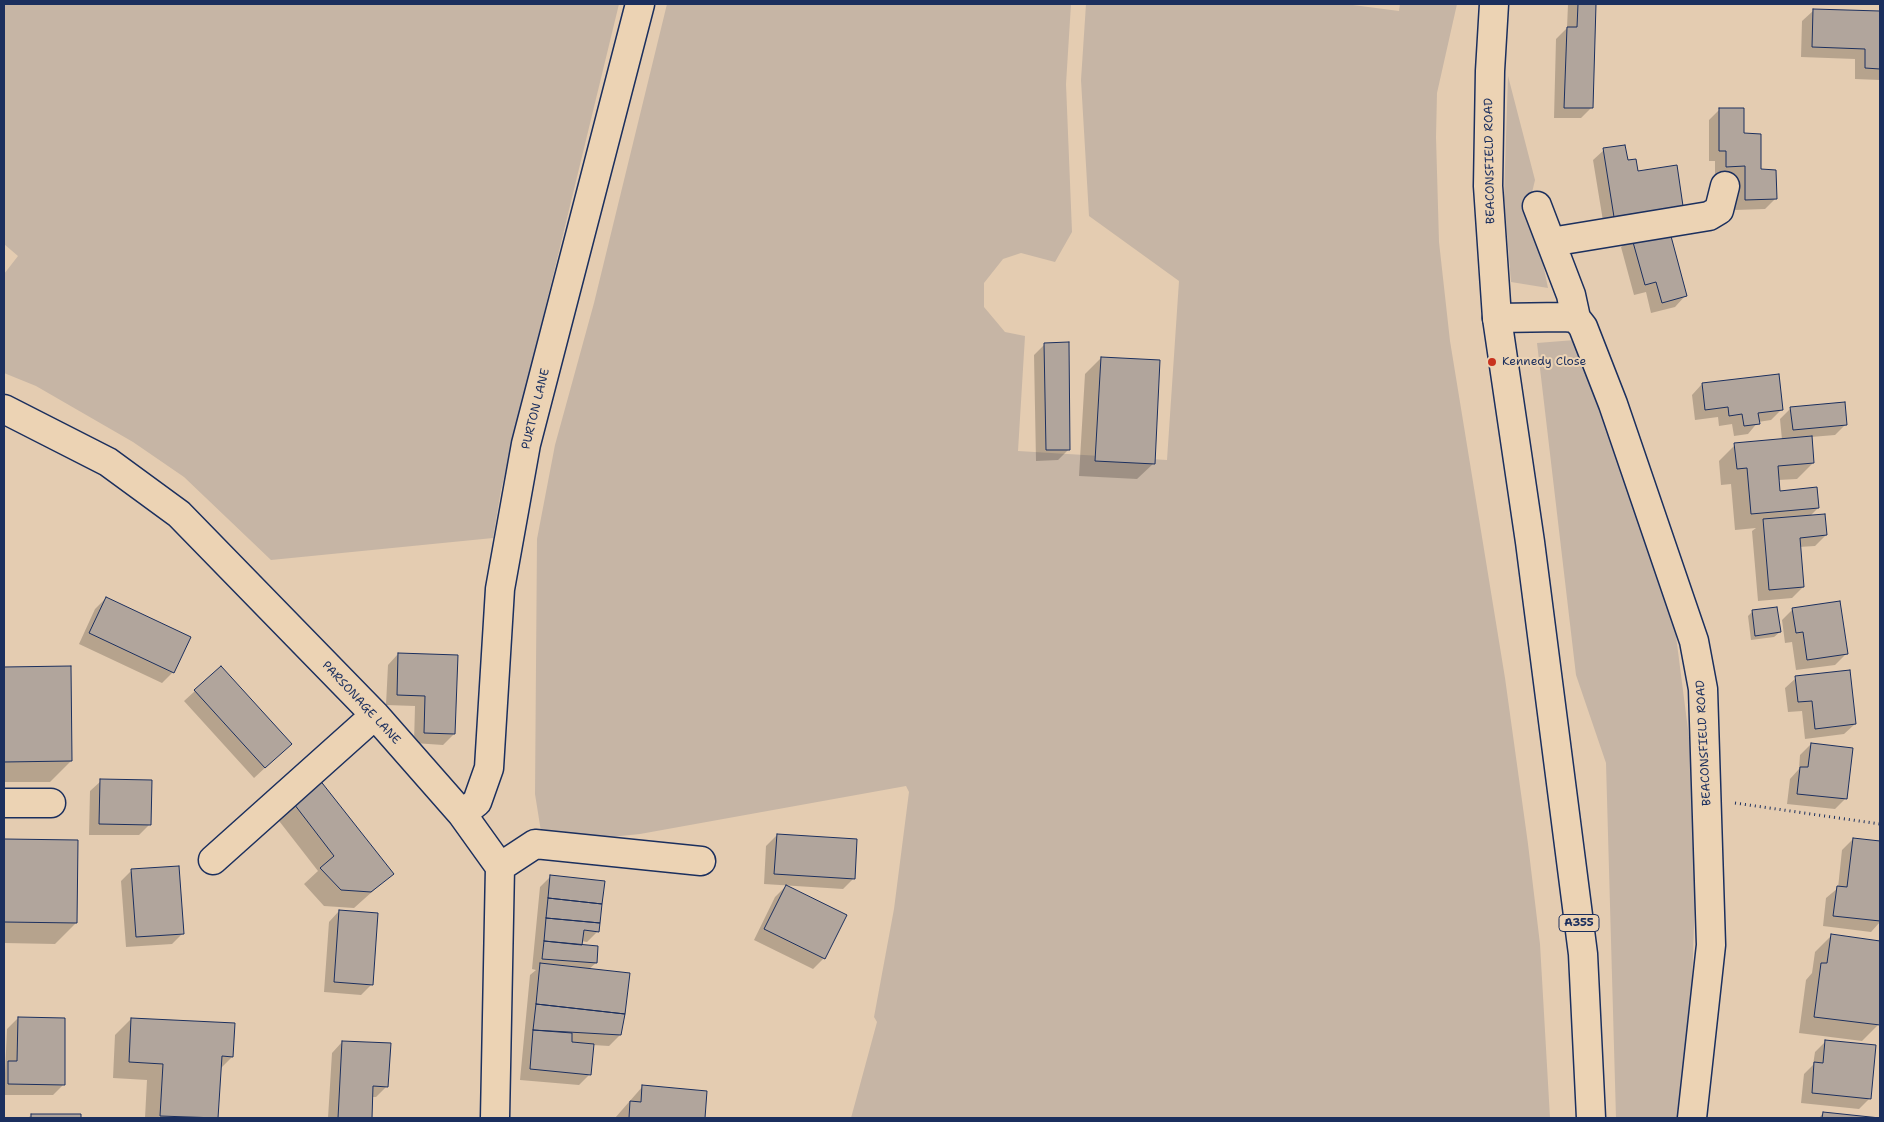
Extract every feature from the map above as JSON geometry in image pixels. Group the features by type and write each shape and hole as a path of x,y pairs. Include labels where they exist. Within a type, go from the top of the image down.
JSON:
{"street":[{"name":"PURTON LANE","path":"462,814 477,802 489,768 500,589 526,444 640,4"},
{"name":"BEACONSFIELD ROAD","path":"1494,4 1490,71 1488,186 1497,318 1530,542 1582,954 1591,1118"},
{"path":"1551,242 1709,216 1719,210 1724,186"},
{"name":"BEACONSFIELD ROAD","path":"1537,206 1571,295 1576,318 1583,327 1613,404 1694,641 1702,689 1711,945 1692,1118"},
{"path":"1497,318 1548,316 1576,318"},
{"name":"PARSONAGE LANE","path":"4,409 108,462 179,514 375,715 462,814 500,867"},
{"path":"214,860 375,715"},
{"path":"4,803 51,804"},
{"path":"495,1118 500,867 534,844 701,861"}],"path":[{"path":"1707,799 1880,824"}],"shaded area":[{"path":"4,4 619,4 501,490 493,538 271,560 184,477 133,442 36,386 4,373 4,274 18,256 4,244"},
{"path":"667,4 1071,4 1066,84 1072,232 1055,262 1021,253 1003,259 984,283 984,307 1005,332 1025,336 1018,451 1167,460 1179,281 1089,216 1081,80 1086,4 1345,4 1399,11 1400,4 1457,4 1437,93 1436,137 1439,242 1450,341 1505,678 1528,844 1540,944 1550,1118 851,1118 877,1022 874,1017 894,909 909,792 906,786 640,834 543,844 535,794 537,539 555,445 594,303"},
{"path":"1508,76 1535,180 1530,201 1548,288 1511,282 1504,198"},
{"path":"1575,340 1675,628 1698,808 1690,1042 1679,1118 1616,1118 1606,763 1576,675 1537,343"}],"building":[{"path":"1578,4 1596,4 1593,108 1564,108 1567,27 1577,27"},
{"path":"1813,9 1880,11 1880,69 1865,68 1865,49 1812,47"},
{"path":"1719,108 1744,108 1744,133 1761,134 1761,169 1776,170 1777,199 1745,200 1745,166 1726,167 1726,151 1719,151"},
{"path":"1625,145 1628,160 1636,159 1638,171 1677,165 1683,206 1614,217 1603,148"},
{"path":"1668,225 1687,296 1662,303 1656,282 1645,285 1631,235"},
{"path":"1069,342 1070,450 1046,450 1044,343"},
{"path":"1101,357 1160,360 1155,464 1095,461"},
{"path":"1779,374 1783,410 1758,413 1760,424 1744,426 1742,414 1729,416 1728,407 1705,410 1702,383"},
{"path":"1845,402 1847,425 1793,430 1790,407"},
{"path":"1812,436 1814,463 1778,466 1780,491 1817,487 1819,508 1751,514 1747,468 1737,469 1734,443"},
{"path":"1825,514 1827,535 1800,538 1804,587 1769,590 1763,519"},
{"path":"106,597 191,637 174,673 89,633"},
{"path":"1840,601 1848,654 1807,660 1803,632 1796,633 1792,608"},
{"path":"1777,607 1781,632 1755,636 1752,610"},
{"path":"398,653 458,655 455,734 424,733 425,696 397,695"},
{"path":"71,666 72,761 4,762 4,667"},
{"path":"221,666 292,744 265,768 194,690"},
{"path":"1850,670 1856,724 1815,729 1812,701 1798,702 1795,676"},
{"path":"1811,743 1853,748 1847,799 1797,794 1800,767 1808,767"},
{"path":"100,779 152,780 151,825 99,824"},
{"path":"319,779 394,874 371,892 341,890 320,868 334,856 291,800"},
{"path":"777,834 857,839 855,879 774,874"},
{"path":"1853,838 1880,841 1880,921 1833,916 1837,886 1847,887"},
{"path":"4,839 78,840 77,923 4,922"},
{"path":"179,866 184,934 136,937 131,869"},
{"path":"550,875 605,881 602,904 548,898"},
{"path":"786,885 847,915 825,959 764,929"},
{"path":"548,898 602,904 600,923 546,918"},
{"path":"339,910 378,913 373,985 334,982"},
{"path":"546,918 600,923 599,932 584,930 582,945 544,941"},
{"path":"1831,934 1880,941 1880,1025 1814,1017 1821,963 1827,963"},
{"path":"544,941 598,946 597,963 542,959"},
{"path":"540,963 630,973 625,1014 536,1004"},
{"path":"536,1004 625,1014 621,1035 533,1030"},
{"path":"18,1017 65,1018 65,1085 8,1084 8,1061 17,1061"},
{"path":"131,1018 235,1023 233,1057 222,1056 218,1118 160,1116 163,1064 129,1062"},
{"path":"533,1030 572,1033 572,1042 594,1044 591,1075 530,1069"},
{"path":"1825,1040 1876,1045 1871,1099 1812,1093 1814,1062 1823,1063"},
{"path":"342,1041 391,1043 388,1087 373,1086 372,1118 338,1118"},
{"path":"642,1085 707,1091 705,1118 629,1118 630,1101 641,1102"},
{"path":"1823,1112 1880,1118 1822,1118"},
{"path":"31,1114 81,1114 81,1118 31,1118"}],"place":[{"name":"Kennedy Close","path":"1492,362"}]}
